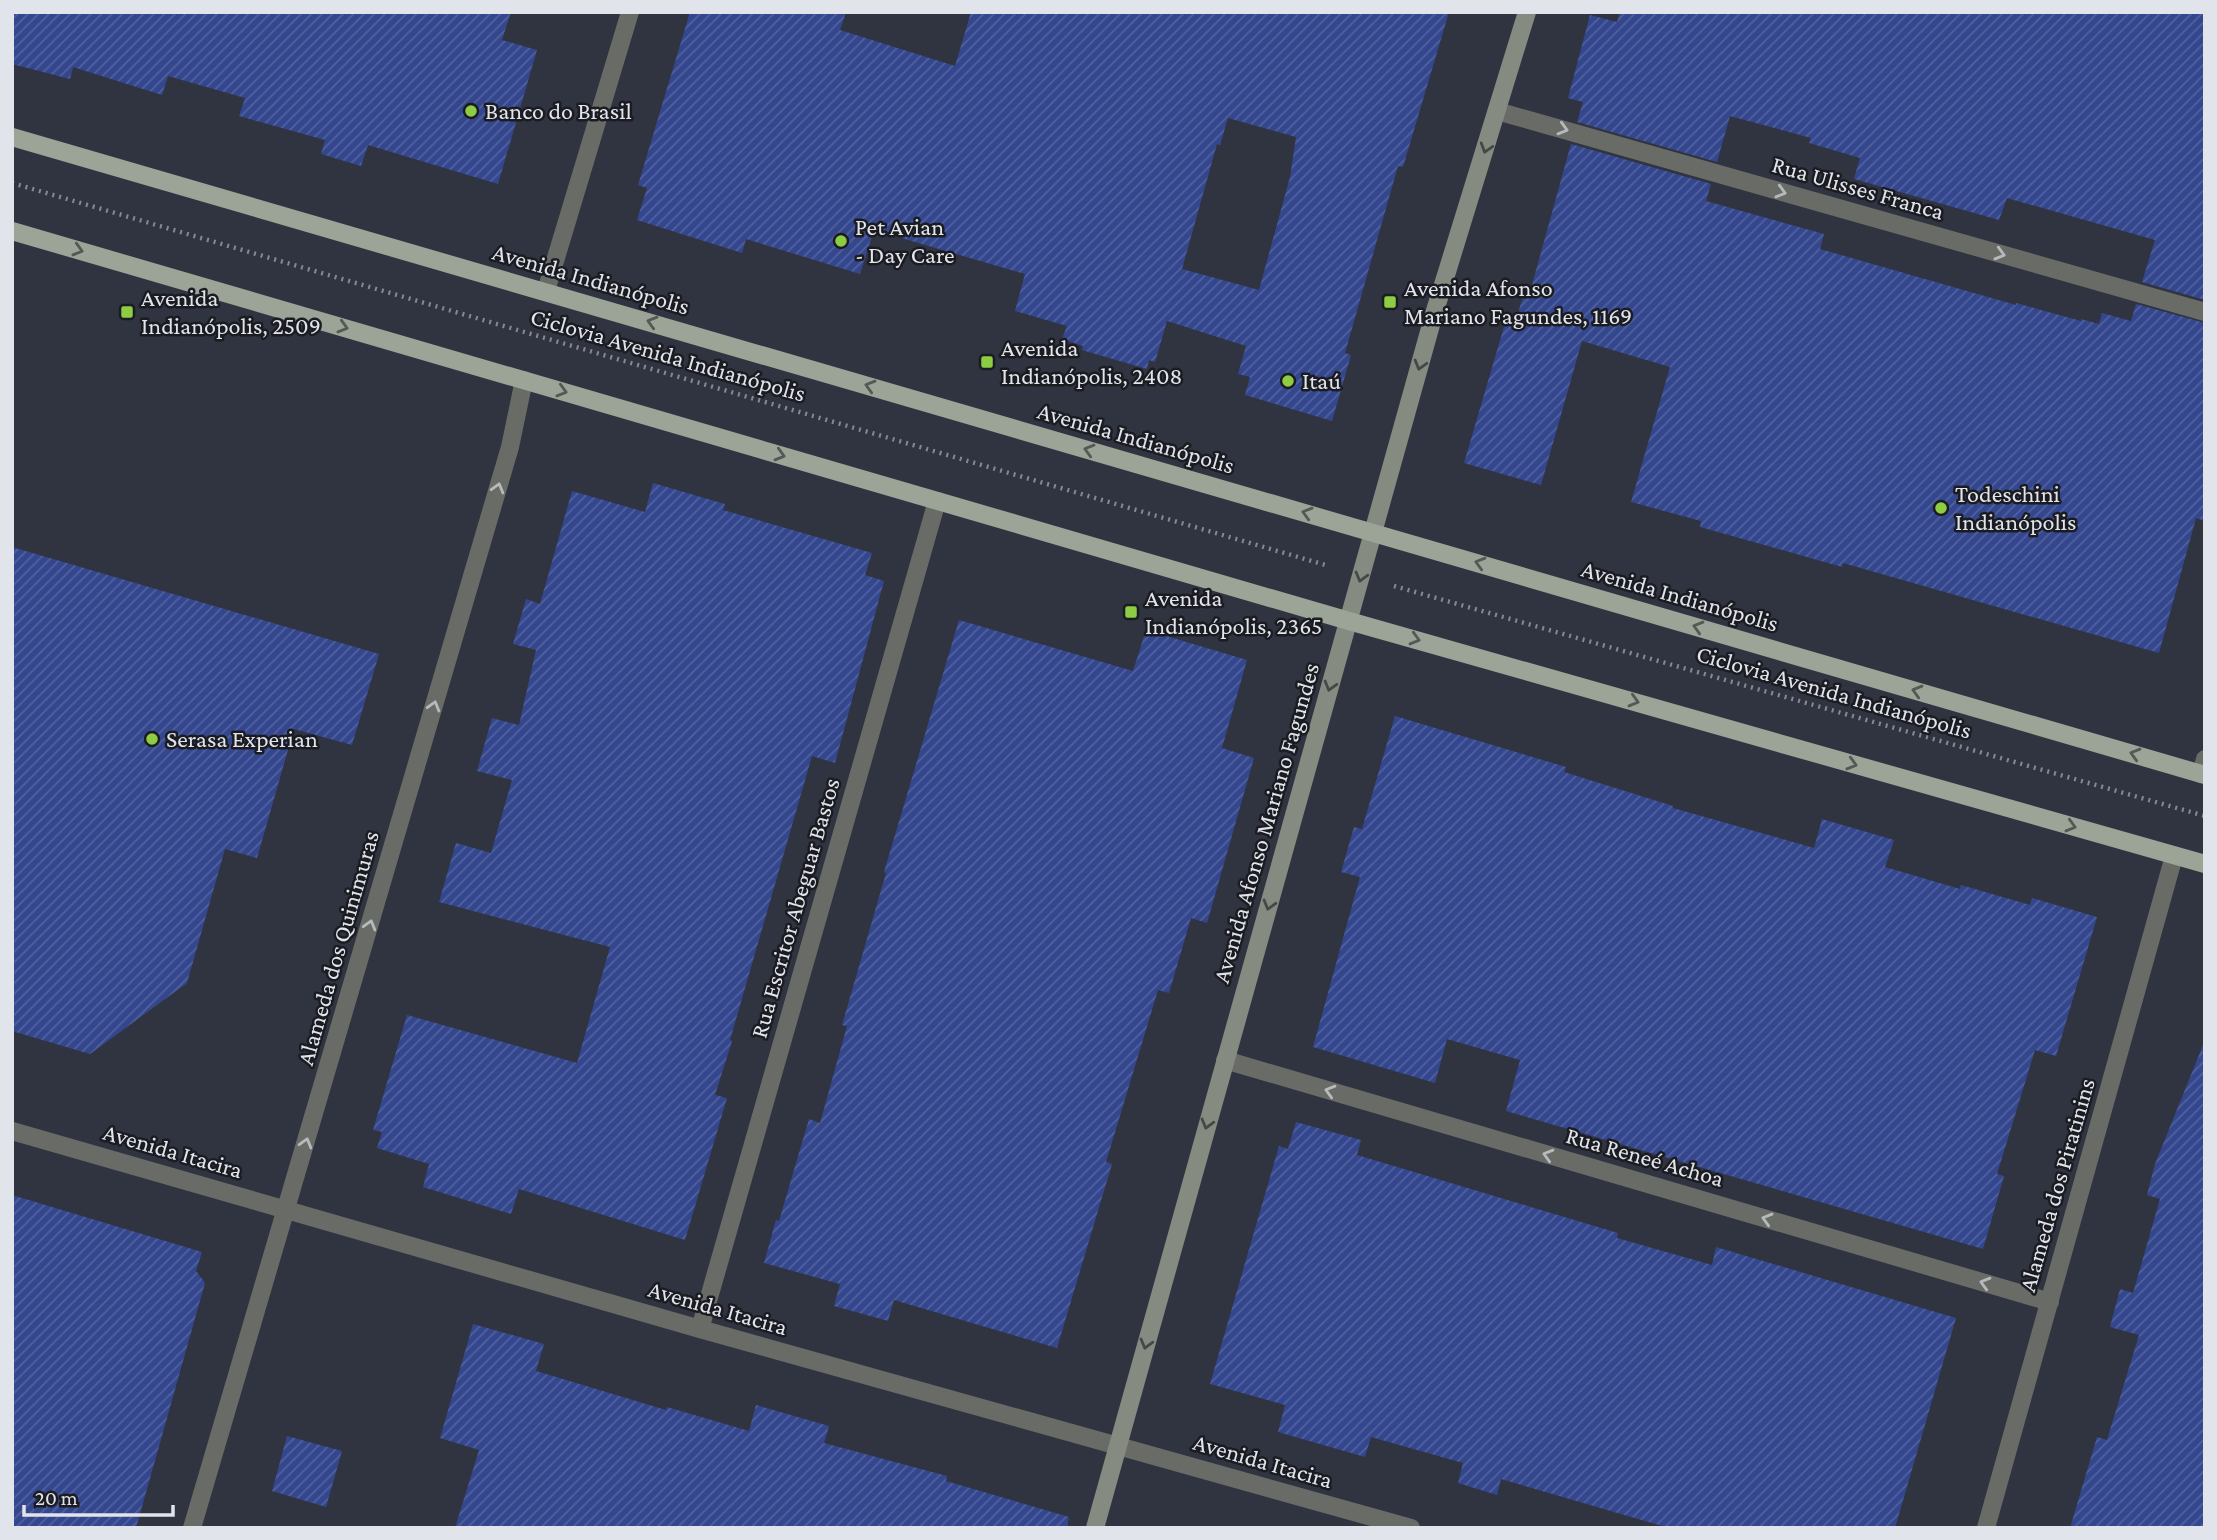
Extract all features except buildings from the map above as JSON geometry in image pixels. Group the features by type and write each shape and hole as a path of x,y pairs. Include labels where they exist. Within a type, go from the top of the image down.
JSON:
{"main road":[{"name":"Avenida Indianópolis","path":"12,137 1373,532 2203,769"},
{"path":"12,231 1349,621 2205,864"}],"street":[{"path":"546,291 630,12"},
{"name":"Avenida Afonso Mariano Fagundes","path":"1095,1528 1434,314 1527,12"},
{"name":"Rua Ulisses Franca","path":"1497,111 2205,312"},
{"name":"Alameda dos Quinimuras","path":"192,1528 510,447 524,380"},
{"name":"Rua Escritor Abeguar Bastos","path":"701,1329 937,500"},
{"name":"Alameda dos Piratinins","path":"1986,1528 2174,856"},
{"name":"Rua Reneé Achoa","path":"1225,1060 2050,1302"},
{"name":"Avenida Itacira","path":"12,1131 701,1329 1411,1528"}],"path":[{"name":"Ciclovia Avenida Indianópolis","path":"12,183 1313,561"},
{"name":"Ciclovia Avenida Indianópolis","path":"1453,603 2205,816"}],"place":[{"name":"Banco do Brasil","path":"471,111"},
{"name":"Pet Avian - Day Care","path":"841,241"},
{"name":"Avenida Afonso Mariano Fagundes, 1169","path":"1390,302"},
{"name":"Avenida Indianópolis, 2509","path":"127,312"},
{"name":"Avenida Indianópolis, 2408","path":"987,362"},
{"name":"Itaú","path":"1288,381"},
{"name":"Todeschini Indianópolis","path":"1941,508"},
{"name":"Avenida Indianópolis, 2365","path":"1131,612"},
{"name":"Serasa Experian","path":"152,739"}]}
